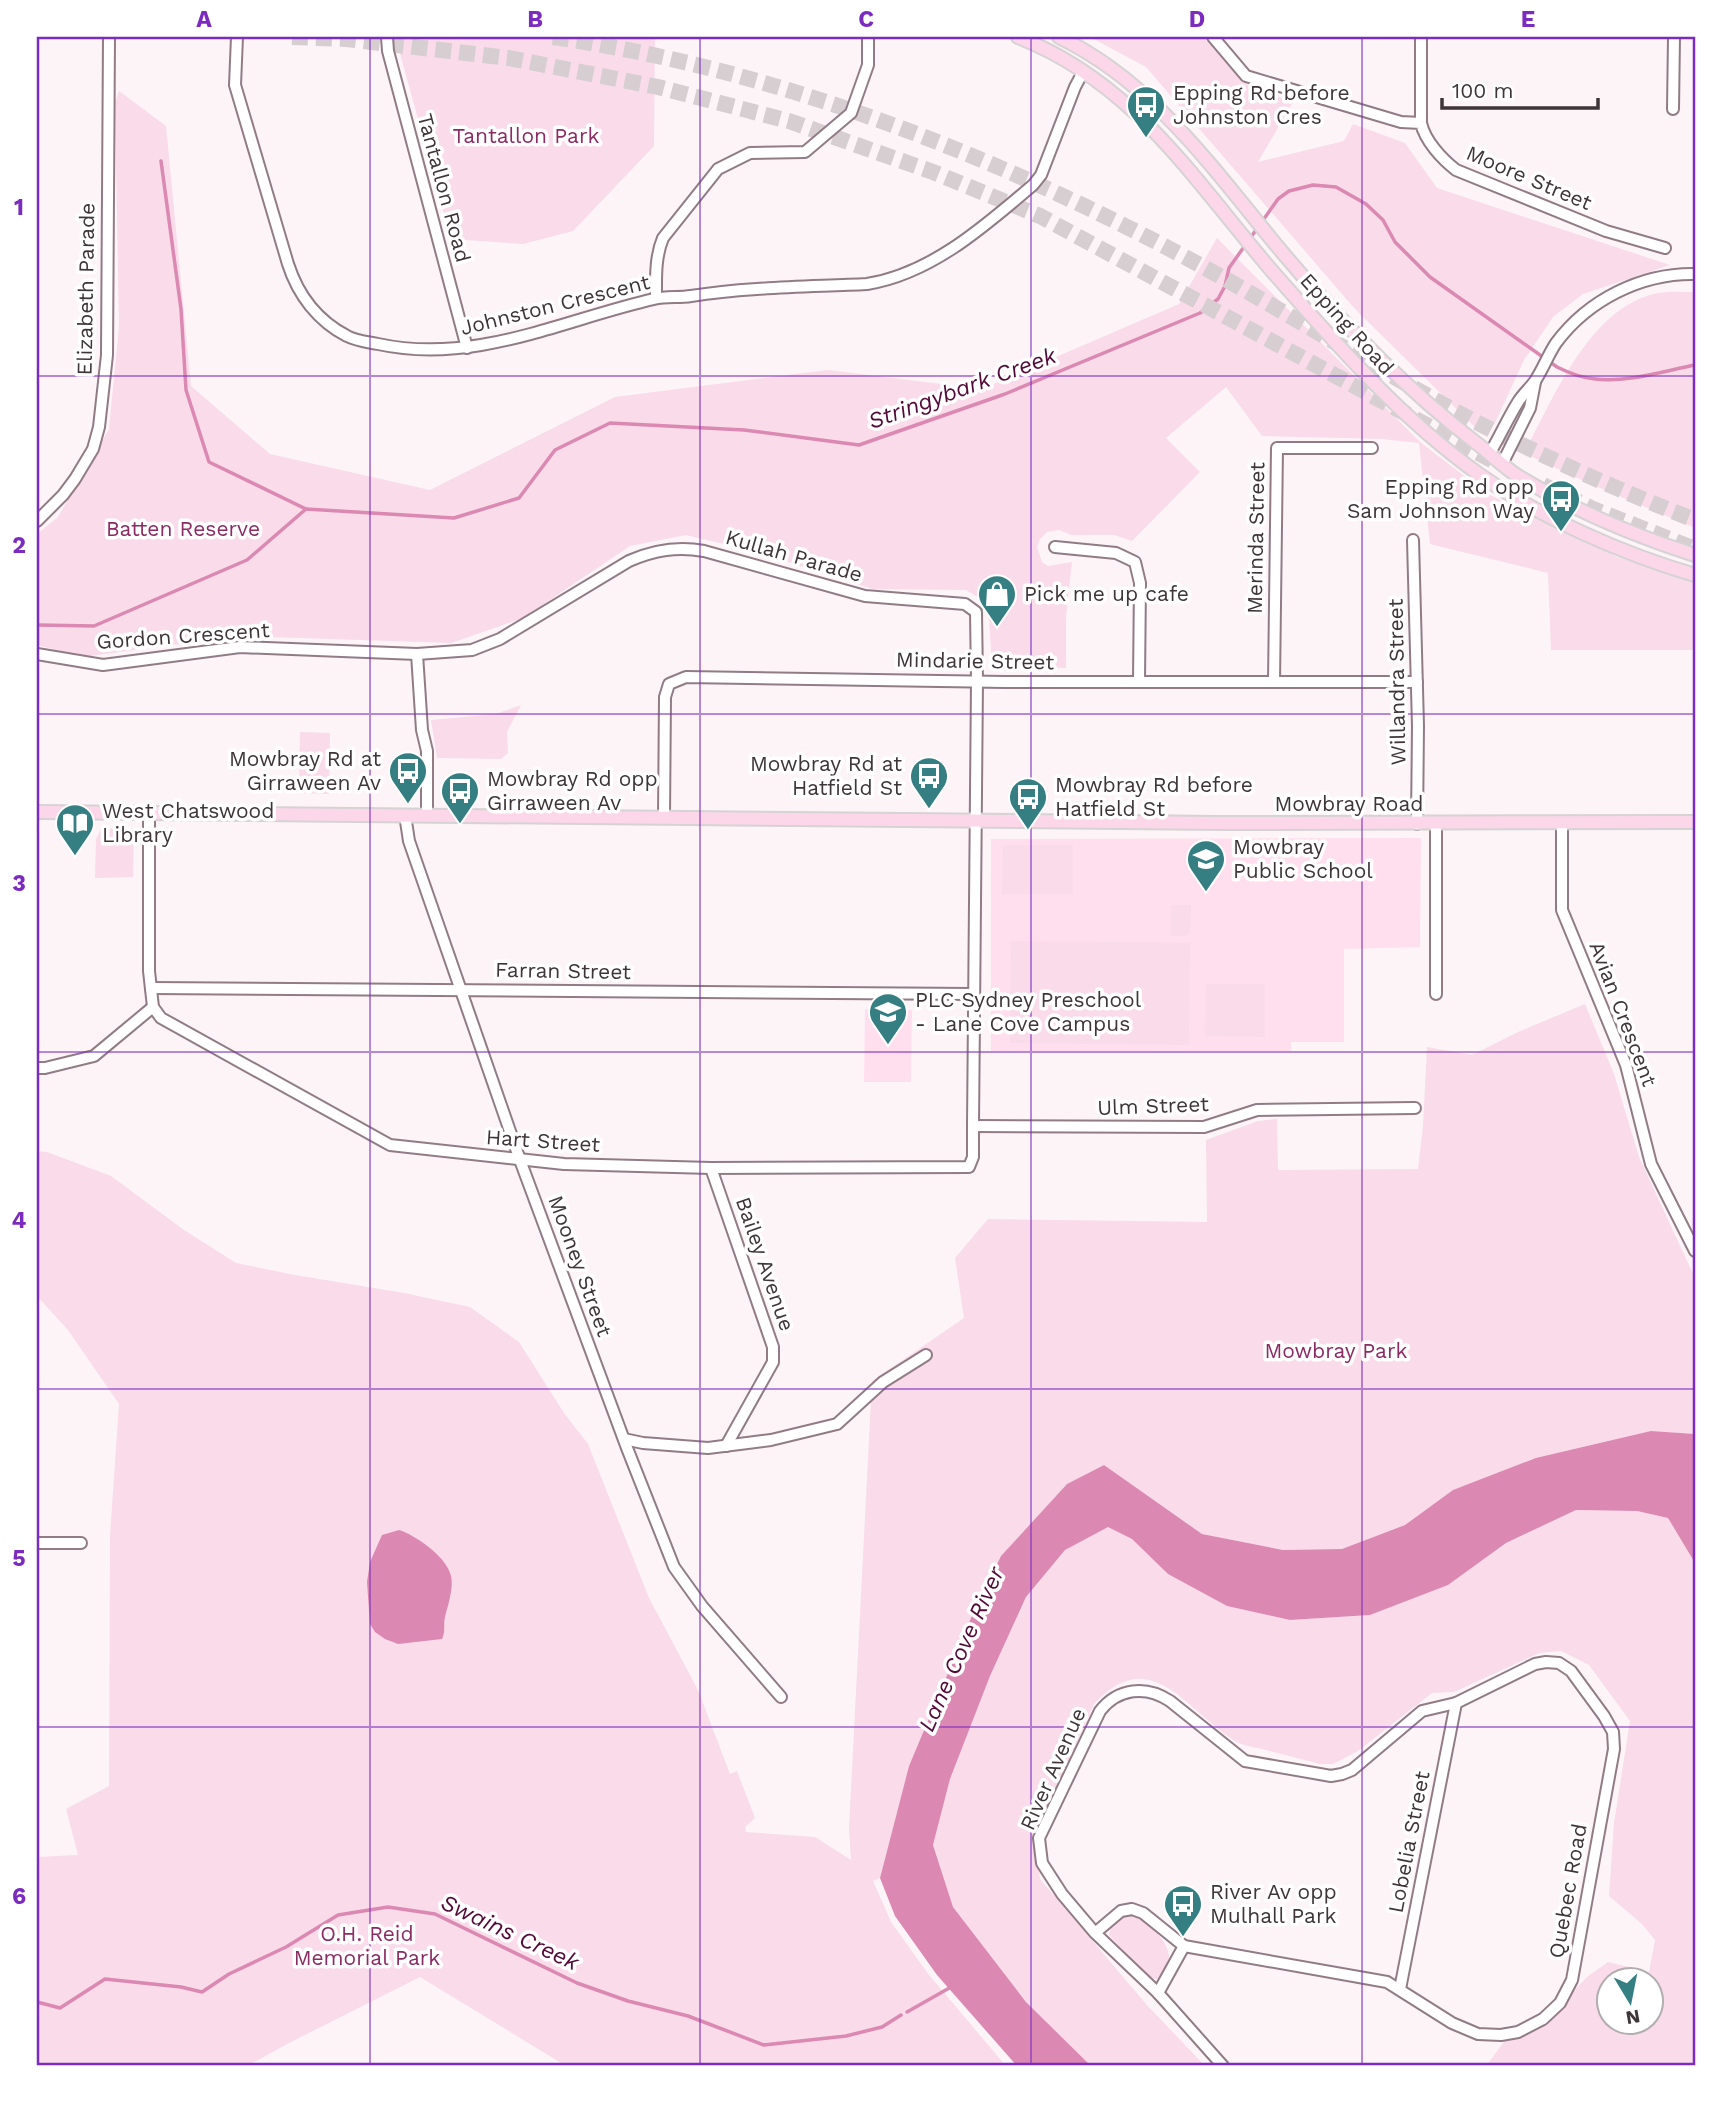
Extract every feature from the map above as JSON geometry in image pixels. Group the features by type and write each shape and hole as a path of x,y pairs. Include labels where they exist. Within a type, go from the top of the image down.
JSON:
{"main road":[{"name":"Epping Road","path":"1018,37 1083,72 1113,92 1145,120 1272,271 1378,388 1477,473 1540,510 1614,547 1695,575"},
{"path":"1046,50 1052,37"},
{"name":"Epping Road","path":"1059,37 1127,78 1164,112 1287,258 1363,342 1414,393 1519,477 1581,510 1643,537 1695,555"},
{"path":"1477,473 1490,453"},
{"path":"1491,483 1502,464"},
{"name":"Mowbray Road","path":"37,812 1417,824 1695,822"}],"street":[{"name":"Elizabeth Parade","path":"37,521 75,479 93,449 99,427 107,355 109,37"},
{"name":"Johnston Crescent","path":"237,37 235,85 293,281 315,313 349,337 404,349 439,351 467,348 554,328 656,298 867,284 888,281 931,263 1033,185 1041,175 1083,72"},
{"name":"Tantallon Road","path":"387,37 388,51 467,348"},
{"path":"656,298 656,268 663,238 718,169 750,153 805,152 851,113 868,65 868,37"},
{"path":"1213,37 1246,76 1401,122 1421,122 1421,37"},
{"path":"1673,109 1674,37"},
{"name":"Moore Street","path":"1421,122 1422,130 1445,161 1456,170 1606,231 1665,248"},
{"path":"1490,453 1519,399 1536,380 1555,345 1580,317 1606,298 1625,289 1661,277 1695,274"},
{"path":"1502,464 1530,408 1536,380"},
{"name":"Merinda Street","path":"1274,682 1276,448 1372,448"},
{"name":"Willandra Street","path":"1413,540 1417,824"},
{"name":"Kullah Parade","path":"417,653 472,650 500,639 629,561 646,553 683,547 865,596 965,604 976,612 977,820 973,1126 969,1167"},
{"path":"1055,547 1116,553 1135,562 1140,583 1139,680"},
{"name":"Gordon Crescent","path":"37,654 103,665 240,647 417,653"},
{"path":"417,653 422,730 427,751 427,816"},
{"name":"Mindarie Street","path":"664,818 664,697 669,684 686,677 1417,682"},
{"path":"37,1068 45,1069 94,1056 153,1007 149,814"},
{"name":"Mooney Street","path":"405,815 409,841 520,1160 674,1567 702,1606 781,1697"},
{"name":"Avian Crescent","path":"1562,823 1562,910 1626,1065 1651,1164 1695,1251"},
{"path":"1436,824 1436,994"},
{"name":"Farran Street","path":"151,988 974,994"},
{"name":"Hart Street","path":"153,1007 161,1018 181,1030 390,1145 520,1160 711,1168 969,1167"},
{"name":"Ulm Street","path":"973,1126 1204,1127 1257,1110 1415,1108"},
{"name":"Bailey Avenue","path":"711,1168 773,1347 773,1362 726,1446"},
{"path":"624,1439 708,1448 771,1440 837,1424 883,1381 926,1355"},
{"path":"37,1543 81,1543"},
{"name":"River Avenue","path":"1223,2066 1158,1993 1095,1933 1049,1876 1042,1863 1040,1838 1100,1711 1111,1699 1134,1690 1157,1693 1245,1762 1331,1776 1352,1770 1422,1711 1456,1703 1535,1664 1552,1662 1571,1671 1613,1732"},
{"name":"Lobelia Street","path":"1400,1989 1456,1703"},
{"name":"Quebec Road","path":"1400,1989 1452,2023 1478,2034 1518,2032 1543,2020 1560,2003 1572,1980 1614,1749 1613,1732"},
{"path":"1095,1933 1121,1910 1132,1909 1143,1913 1184,1945 1387,1982 1400,1989"},
{"path":"1158,1993 1184,1945"}],"shaded area":[{"name":"Mowbray Public School","path":"1421,838 1420,947 1344,949 1344,1042 1291,1042 1291,1051 991,1051 991,839"},
{"name":"PLC Sydney Preschool - Lane Cove Campus","path":"865,1009 912,1010 911,1082 864,1082"}],"green space":[{"name":"Tantallon Park","path":"399,37 655,37 654,146 573,231 523,244 451,239 399,50"},
{"path":"1090,37 1204,37 1243,83 1293,102 1258,162 1344,141 1353,124 1405,143 1437,188 1670,265 1583,294 1553,317 1524,360 1495,423 1479,431 1355,309 1146,67"},
{"name":"Batten Reserve","path":"119,91 166,126 191,386 270,454 430,490 615,397 828,370 982,389 1179,304 1217,238 1420,442 1488,494 1617,557 1695,582 1695,650 1551,650 1548,573 1430,544 1419,443 1382,439 1262,436 1226,387 1166,438 1200,472 1132,541 1114,535 1071,535 1059,530 1047,532 1040,539 1037,547 1042,562 1048,566 1072,562 1066,616 1066,668 992,664 988,603 966,590 873,589 753,551 686,535 630,546 523,618 451,643 240,636 82,657 37,645 37,534 58,517 109,429 119,327 115,103"},
{"path":"1695,292 1695,528 1524,453 1576,358 1612,316 1634,302 1658,293"},
{"path":"521,705 507,732 508,753 501,759 437,758 431,720 496,714"},
{"path":"300,732 330,733 329,794 299,793"},
{"path":"134,828 133,877 95,878 96,839 101,829"},
{"path":"1003,845 1073,845 1073,894 1002,894"},
{"path":"1171,905 1191,905 1190,933 1186,936 1171,936"},
{"path":"1011,941 1190,943 1189,1045 1010,1043"},
{"path":"1206,984 1265,984 1265,1037 1205,1036"},
{"path":"1585,1004 1614,1074 1639,1157 1695,1278 1695,1434 1651,1431 1453,1490 1405,1525 1342,1549 1283,1550 1202,1534 1104,1465 1067,1484 1001,1556 971,1618 909,1766 880,1878 873,1881 891,1922 929,1975 1006,2066 566,2066 420,1977 247,2066 37,2066 37,1857 78,1855 66,1809 109,1786 110,1536 119,1404 68,1330 37,1296 37,1151 47,1152 111,1176 184,1230 236,1263 470,1307 519,1342 564,1413 588,1444 649,1598 698,1690 730,1774 737,1771 755,1818 745,1827 746,1832 815,1837 851,1860 849,1828 872,1381 964,1318 955,1258 988,1219 1207,1222 1206,1140 1258,1121 1277,1119 1278,1170 1418,1169 1427,1047 1472,1055"},
{"path":"1576,1510 1637,1511 1668,1518 1695,1563 1695,2066 1486,2066 1506,2039 1549,2017 1596,1971 1596,2036 1666,2036 1666,1966 1650,1966 1655,1940 1642,1924 1609,1896 1614,1823 1630,1721 1589,1665 1561,1651 1539,1653 1454,1692 1432,1693 1358,1751 1333,1764 1320,1764 1240,1743 1219,1730 1169,1688 1152,1681 1134,1679 1115,1686 1094,1704 1035,1836 1040,1879 1146,2004 1205,2066 1091,2066 1026,2002 953,1907 933,1845 950,1779 990,1676 1026,1597 1065,1550 1108,1526 1132,1539 1168,1574 1227,1606 1290,1620 1370,1615 1448,1585 1506,1543"},
{"path":"1135,1913 1156,1932 1169,1955 1167,1967 1157,1979 1149,1977 1109,1935 1111,1924 1122,1916"},
{"path":"1608,1962 1624,1966 1602,1966"}],"water":[{"name":"Lane Cove River","path":"1651,1431 1695,1434 1695,1563 1668,1518 1637,1511 1576,1510 1506,1543 1448,1585 1370,1615 1290,1620 1227,1606 1168,1574 1132,1539 1108,1527 1065,1550 1026,1597 990,1676 950,1779 933,1845 953,1907 1026,2002 1091,2066 1017,2066 937,1975 895,1916 880,1878 909,1766 971,1618 1001,1556 1067,1484 1104,1465 1202,1534 1283,1550 1342,1549 1405,1525 1453,1490 1536,1458"},
{"path":"399,1530 429,1547 450,1573 451,1589 442,1639 398,1644 375,1632 370,1624 367,1582 370,1562 382,1535"}],"waterway":[{"path":"161,161 181,309 186,390 209,462 306,509"},
{"name":"Stringybark Creek","path":"37,625 94,626 247,560 306,509 454,518 519,498 555,450 610,423 744,430 859,445 1005,394 1200,313 1218,299 1225,286 1229,268 1278,199 1289,191 1313,185 1336,187 1366,204 1383,220 1395,242 1430,277 1557,367 1585,378 1607,380 1645,376 1695,365"},
{"name":"Swains Creek","path":"37,2002 60,2008 105,1979 181,1987 202,1992 229,1974 286,1947 338,1915 388,1907 435,1914 577,1983 628,2001 688,2016 764,2045 846,2036 882,2027 901,2015"},
{"name":"Swains Creek","path":"907,2012 951,1987"}],"tunnel":[{"path":"292,37 346,39 509,58 658,87 789,121 933,172 1040,216 1497,463"},
{"path":"553,37 635,51 717,70 877,119 956,149 1033,182 1183,256 1499,434 1582,473 1695,520"},
{"path":"1543,485 1593,509 1695,549"}],"place":[{"name":"Epping Rd before Johnston Cres","path":"1146,139"},
{"name":"Epping Rd opp Sam Johnson Way","path":"1561,533"},
{"name":"Pick me up cafe","path":"997,628"},
{"name":"Mowbray Rd at Girraween Av","path":"408,805"},
{"name":"Mowbray Rd at Hatfield St","path":"929,810"},
{"name":"Mowbray Rd opp Girraween Av","path":"460,825"},
{"name":"Mowbray Rd before Hatfield St","path":"1028,831"},
{"name":"West Chatswood Library","path":"75,857"},
{"name":"Mowbray Public School","path":"1206,893"},
{"name":"PLC Sydney Preschool - Lane Cove Campus","path":"888,1046"},
{"name":"River Av opp Mulhall Park","path":"1183,1938"}],"park label":[{"name":"Mowbray Park","path":"1336,1351"},
{"name":"O.H. Reid Memorial Park","path":"367,1946"}]}
